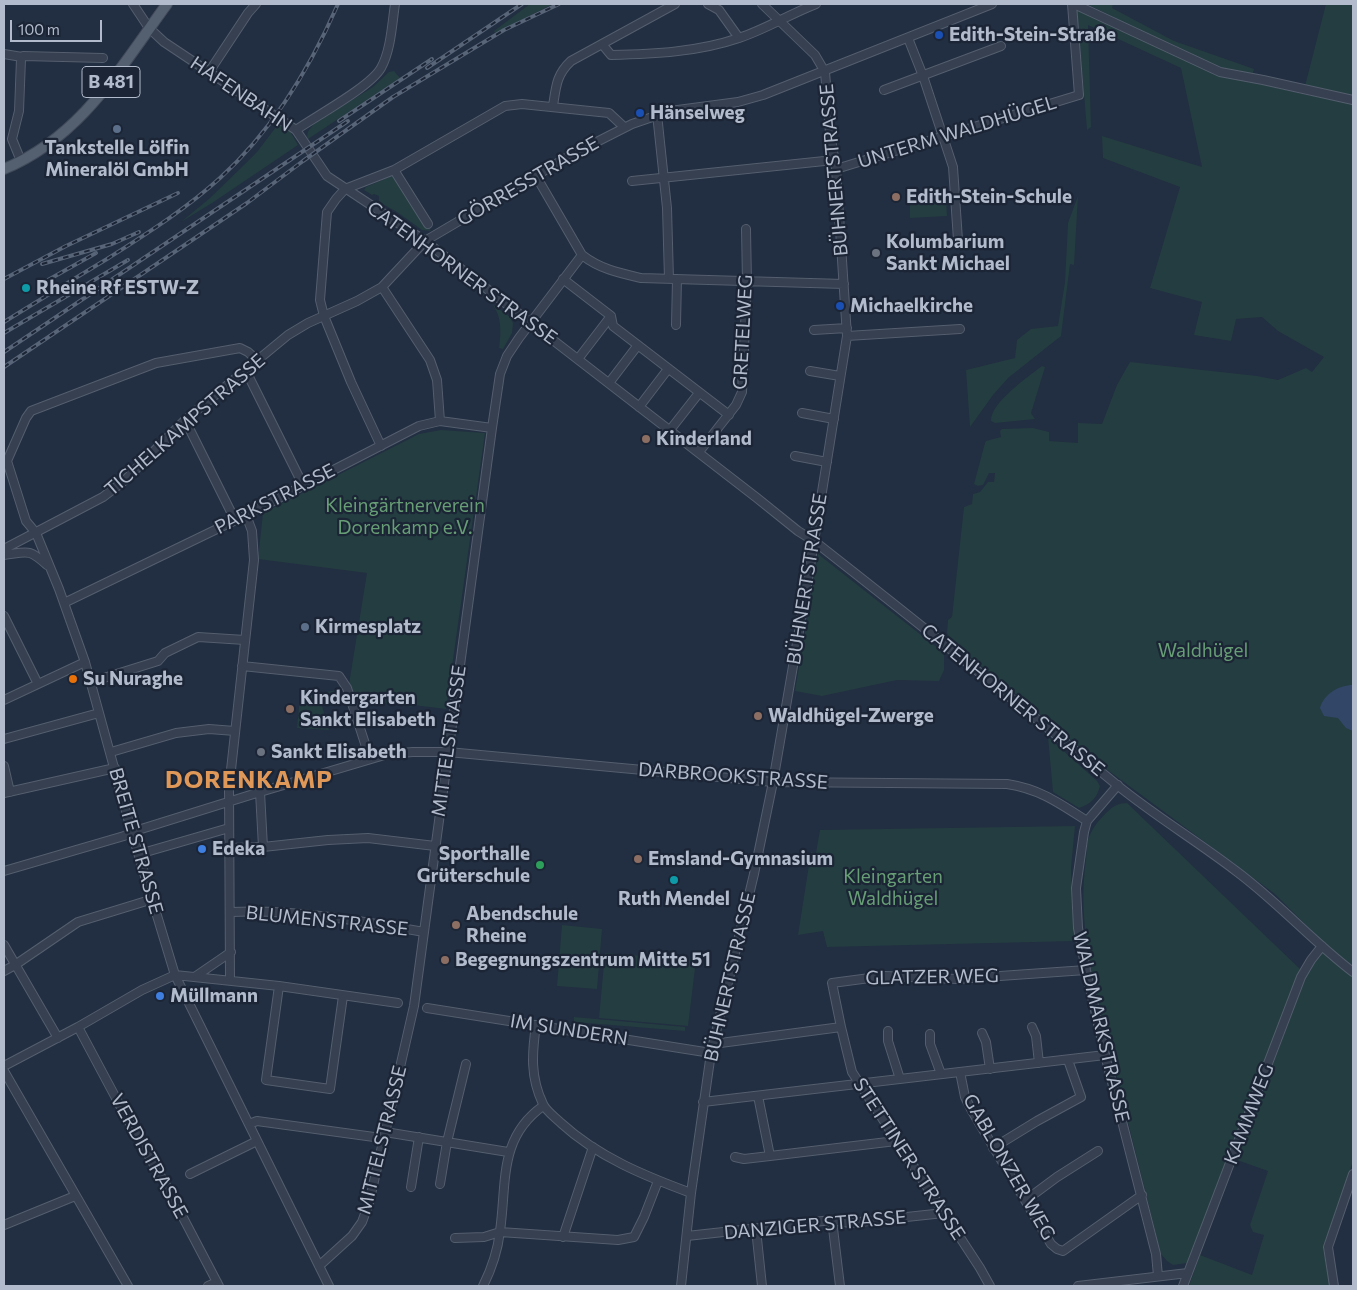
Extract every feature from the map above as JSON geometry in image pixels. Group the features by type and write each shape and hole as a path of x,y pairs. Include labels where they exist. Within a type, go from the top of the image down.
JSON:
{"main road":[{"name":"B 481","path":"4,169 41,149 82,116 102,94 167,4"}],"street":[{"name":"HAFENBAHN","path":"133,4 150,28 164,42 296,130 327,176 345,189"},
{"path":"210,72 248,13 256,4"},
{"path":"296,130 371,81 381,68 386,55 395,4"},
{"path":"553,106 557,81 563,68 571,61 675,4"},
{"path":"708,4 719,10 739,38"},
{"path":"762,4 815,55 825,72"},
{"path":"602,44 611,55 656,54 712,46 780,22 794,13 816,4"},
{"name":"GÖRRESSTRASSE","path":"425,241 572,155 624,127 657,114 738,102 763,95 825,72 992,4"},
{"path":"1073,4 1220,72 1353,100"},
{"name":"UNTERM WALDHÜGEL","path":"836,169 1079,95 1073,4"},
{"path":"908,38 944,136 953,167 958,240"},
{"path":"884,90 1001,46"},
{"path":"4,54 22,57 103,58"},
{"path":"21,161 13,146 12,139 19,111 22,57"},
{"name":"BÜHNERTSTRASSE","path":"681,1286 691,1193 711,1053 753,881 773,782 848,328 836,169 825,72"},
{"path":"381,446 350,382 324,316 320,300 328,212 336,199 345,189 394,170 505,106 522,104 553,106 609,113 624,127"},
{"path":"657,114 676,324"},
{"name":"UNTERM WALDHÜGEL","path":"664,178 834,160"},
{"name":"CATENHORNER STRASSE","path":"394,170 428,224"},
{"path":"536,176 582,255 594,264 609,271 641,278 844,284"},
{"path":"632,181 664,178"},
{"name":"CATENHORNER STRASSE","path":"345,189 425,241 699,452 798,531 814,541 944,643 1118,785 1237,871 1353,972"},
{"name":"GRETELWEG","path":"699,452 729,415 742,392 747,282 746,229"},
{"name":"TICHELKAMPSTRASSE","path":"4,549 103,498 125,480 185,420 288,335 382,287 425,241"},
{"name":"MITTELSTRASSE","path":"319,1266 352,1236 362,1222 369,1203 414,1006 492,428 503,364 518,338 582,255"},
{"path":"563,280 611,316 613,326 729,415"},
{"path":"382,287 430,360 437,380 440,421"},
{"path":"578,359 611,316"},
{"path":"814,330 848,328"},
{"path":"847,336 960,329"},
{"path":"609,383 638,345"},
{"name":"BREITE STRASSE","path":"258,361 240,348 156,363 31,412 26,418 7,461 26,521 36,533 85,662 132,833 175,974 329,1286"},
{"path":"639,407 668,368"},
{"path":"246,371 304,485"},
{"path":"810,371 840,376"},
{"path":"670,430 699,393"},
{"path":"802,413 834,419"},
{"path":"185,420 235,520"},
{"name":"PARKSTRASSE","path":"64,603 246,515 419,426 440,421 492,428"},
{"path":"795,456 826,462"},
{"path":"230,980 229,788 254,560 252,531 246,515"},
{"path":"4,555 28,552 34,554 50,567"},
{"path":"4,616 7,631 38,684"},
{"path":"91,682 158,661 165,653 198,637 245,640"},
{"path":"4,700 85,662"},
{"path":"242,666 339,676 347,688 370,759"},
{"path":"4,739 100,713"},
{"path":"110,752 176,733 209,729 235,730"},
{"name":"DARBROOKSTRASSE","path":"4,872 370,759 388,754 413,752 448,752 773,782 1007,784 1041,792 1087,821"},
{"path":"4,766 7,792 115,768"},
{"name":"WALDMARKSTRASSE","path":"1118,785 1087,821 1076,888 1078,928 1105,1055 1156,1254 1158,1276"},
{"path":"260,792 262,847"},
{"path":"139,854 229,828"},
{"path":"230,848 368,838 436,846"},
{"path":"4,971 78,922 153,899"},
{"name":"BLUMENSTRASSE","path":"231,912 262,911 377,923 424,932"},
{"path":"4,945 58,1038"},
{"name":"KAMMWEG","path":"1183,1286 1301,977 1322,946"},
{"path":"196,976 231,952"},
{"name":"GLATZER WEG","path":"841,1027 832,983 885,976 957,979 1086,970"},
{"path":"4,1066 58,1038 142,990 175,974 279,986 398,1003"},
{"path":"279,986 266,1080 330,1089 343,996"},
{"name":"IM SUNDERN","path":"427,1008 711,1053"},
{"path":"536,1025 532,1052 532,1069 543,1106 568,1130 593,1147 636,1172 691,1193"},
{"name":"VERDISTRASSE","path":"78,1026 218,1284"},
{"path":"713,1044 841,1027"},
{"name":"STETTINER STRASSE","path":"841,1027 852,1072 990,1286"},
{"path":"1032,1027 1036,1036 1040,1063"},
{"path":"888,1031 888,1041 900,1079"},
{"path":"982,1033 986,1042 990,1069"},
{"path":"930,1034 930,1044 941,1074"},
{"path":"703,1102 1105,1055"},
{"path":"994,1148 1037,1121 1081,1097 1068,1060"},
{"path":"440,1184 447,1142 466,1064"},
{"path":"4,1071 128,1286"},
{"name":"GABLONZER WEG","path":"960,1072 965,1097 1051,1244 1057,1249 1063,1251 1142,1195"},
{"path":"758,1096 770,1156"},
{"path":"484,1286 500,1232 508,1152 531,1114 543,1106"},
{"path":"249,1124 257,1121 374,1137"},
{"path":"385,1132 508,1152"},
{"path":"411,1187 419,1137"},
{"path":"190,1174 257,1141"},
{"path":"735,1157 744,1159 896,1141"},
{"path":"563,1236 593,1147"},
{"path":"1026,1200 1057,1177 1098,1151"},
{"path":"1334,1286 1328,1247 1353,1174"},
{"path":"456,1238 484,1237 500,1232 618,1240 634,1238 658,1181"},
{"path":"4,1225 75,1196"},
{"name":"DANZIGER STRASSE","path":"687,1236 832,1220 850,1223 944,1213"},
{"path":"832,1220 840,1286"},
{"path":"756,1229 762,1286"},
{"path":"1078,1286 1188,1273"},
{"path":"208,1286 218,1284"}],"green space":[{"path":"530,4 553,4 495,33 494,31"},
{"path":"1090,4 1113,4 1112,8 1174,41 1254,69 1252,76 1220,70"},
{"name":"Waldhügel","path":"1326,4 1353,4 1353,1161 1323,1248 1330,1286 1189,1286 1200,1255 1252,1275 1264,1235 1253,1232 1250,1225 1268,1171 1237,1160 1308,971 1310,972 1323,942 1275,894 1105,768 951,641 947,633 948,620 952,617 964,507 972,504 973,494 980,492 988,482 994,482 995,473 989,473 983,485 978,486 974,484 986,441 1001,437 1000,431 1002,429 1033,428 1049,432 1049,441 1078,443 1078,423 1102,424 1117,385 1130,362 1278,380 1306,368 1312,372 1324,357 1278,331 1262,317 1236,319 1231,341 1194,335 1202,302 1150,288 1180,187 1103,158 1102,136 1202,167 1181,68 1088,25 1091,127 1087,130 1077,9 1222,75 1312,96 1313,89 1305,86"},
{"path":"394,71 400,78 308,139 308,132 317,122 373,87 389,72"},
{"path":"279,123 291,133 298,145 181,222 210,198 257,152"},
{"path":"392,176 425,228 428,226 431,231 422,230 379,202 379,196 372,195 364,190 366,187"},
{"path":"1078,196 1074,265 1070,264 1061,336 1008,378 970,427 966,370 1015,358 1017,340 1031,329 1058,326 1065,282 1068,223"},
{"path":"946,200 947,216 910,218 910,204"},
{"path":"493,305 510,317 513,323 512,333 503,349 499,348 499,320"},
{"path":"1042,366 1045,367 1031,413 1035,419 995,423 991,421 992,414 1003,398"},
{"name":"Kleingärtnerverein Dorenkamp e.V.","path":"441,430 485,433 446,709 413,705 412,707 353,699 349,684 367,573 258,559 263,513 419,434"},
{"path":"818,554 944,653 944,670 939,681 897,680 822,696 795,691"},
{"path":"338,690 338,693 320,699 329,730 297,728 300,696"},
{"path":"1048,737 1097,781 1100,786 1093,800 1087,805 1079,808 1053,792"},
{"path":"1127,803 1300,969 1187,1263 1173,1265 1161,1254 1097,998 1085,929 1083,895 1088,840 1094,827 1107,812 1116,805"},
{"name":"Kleingarten Waldhügel","path":"1075,826 1071,868 1072,907 1076,941 827,947 823,931 798,935 811,852 816,853 820,830"},
{"path":"562,925 602,929 597,989 557,986"},
{"path":"605,953 696,960 688,1026 599,1018"},
{"path":"574,1017 685,1027 685,1031 574,1022"}],"water":[{"path":"1353,685 1353,731 1346,728 1338,718 1324,716 1320,708 1325,698 1333,691"}],"railway":[{"path":"4,322 151,231 180,211 220,178 257,140 288,97 315,51 338,4"},
{"path":"427,68 522,4"},
{"path":"4,367 247,203 393,97 504,30 559,4"},
{"path":"339,121 432,59"},
{"path":"4,352 348,121"},
{"path":"4,279 66,246 178,193"},
{"path":"42,264 112,244 139,232"},
{"path":"48,280 96,253"},
{"path":"4,333 128,260"}],"place":[{"name":"Edith-Stein-Straße","path":"939,35"},
{"name":"Hänselweg","path":"640,113"},
{"name":"Tankstelle Lölfin Mineralöl GmbH","path":"117,129"},
{"name":"Edith-Stein-Schule","path":"896,197"},
{"name":"Kolumbarium Sankt Michael","path":"876,253"},
{"name":"Rheine Rf ESTW-Z","path":"26,288"},
{"name":"Michaelkirche","path":"840,306"},
{"name":"Kinderland","path":"646,439"},
{"name":"Kirmesplatz","path":"305,627"},
{"name":"Su Nuraghe","path":"73,679"},
{"name":"Kindergarten Sankt Elisabeth","path":"290,709"},
{"name":"Waldhügel-Zwerge","path":"758,716"},
{"name":"Sankt Elisabeth","path":"261,752"},
{"name":"Edeka","path":"202,849"},
{"name":"Emsland-Gymnasium","path":"638,859"},
{"name":"Sporthalle Grüterschule","path":"540,865"},
{"name":"Ruth Mendel","path":"674,880"},
{"name":"Abendschule Rheine","path":"456,925"},
{"name":"Begegnungszentrum Mitte 51","path":"445,960"},
{"name":"Müllmann","path":"160,996"}],"district":[{"name":"DORENKAMP","path":"249,780"}]}
